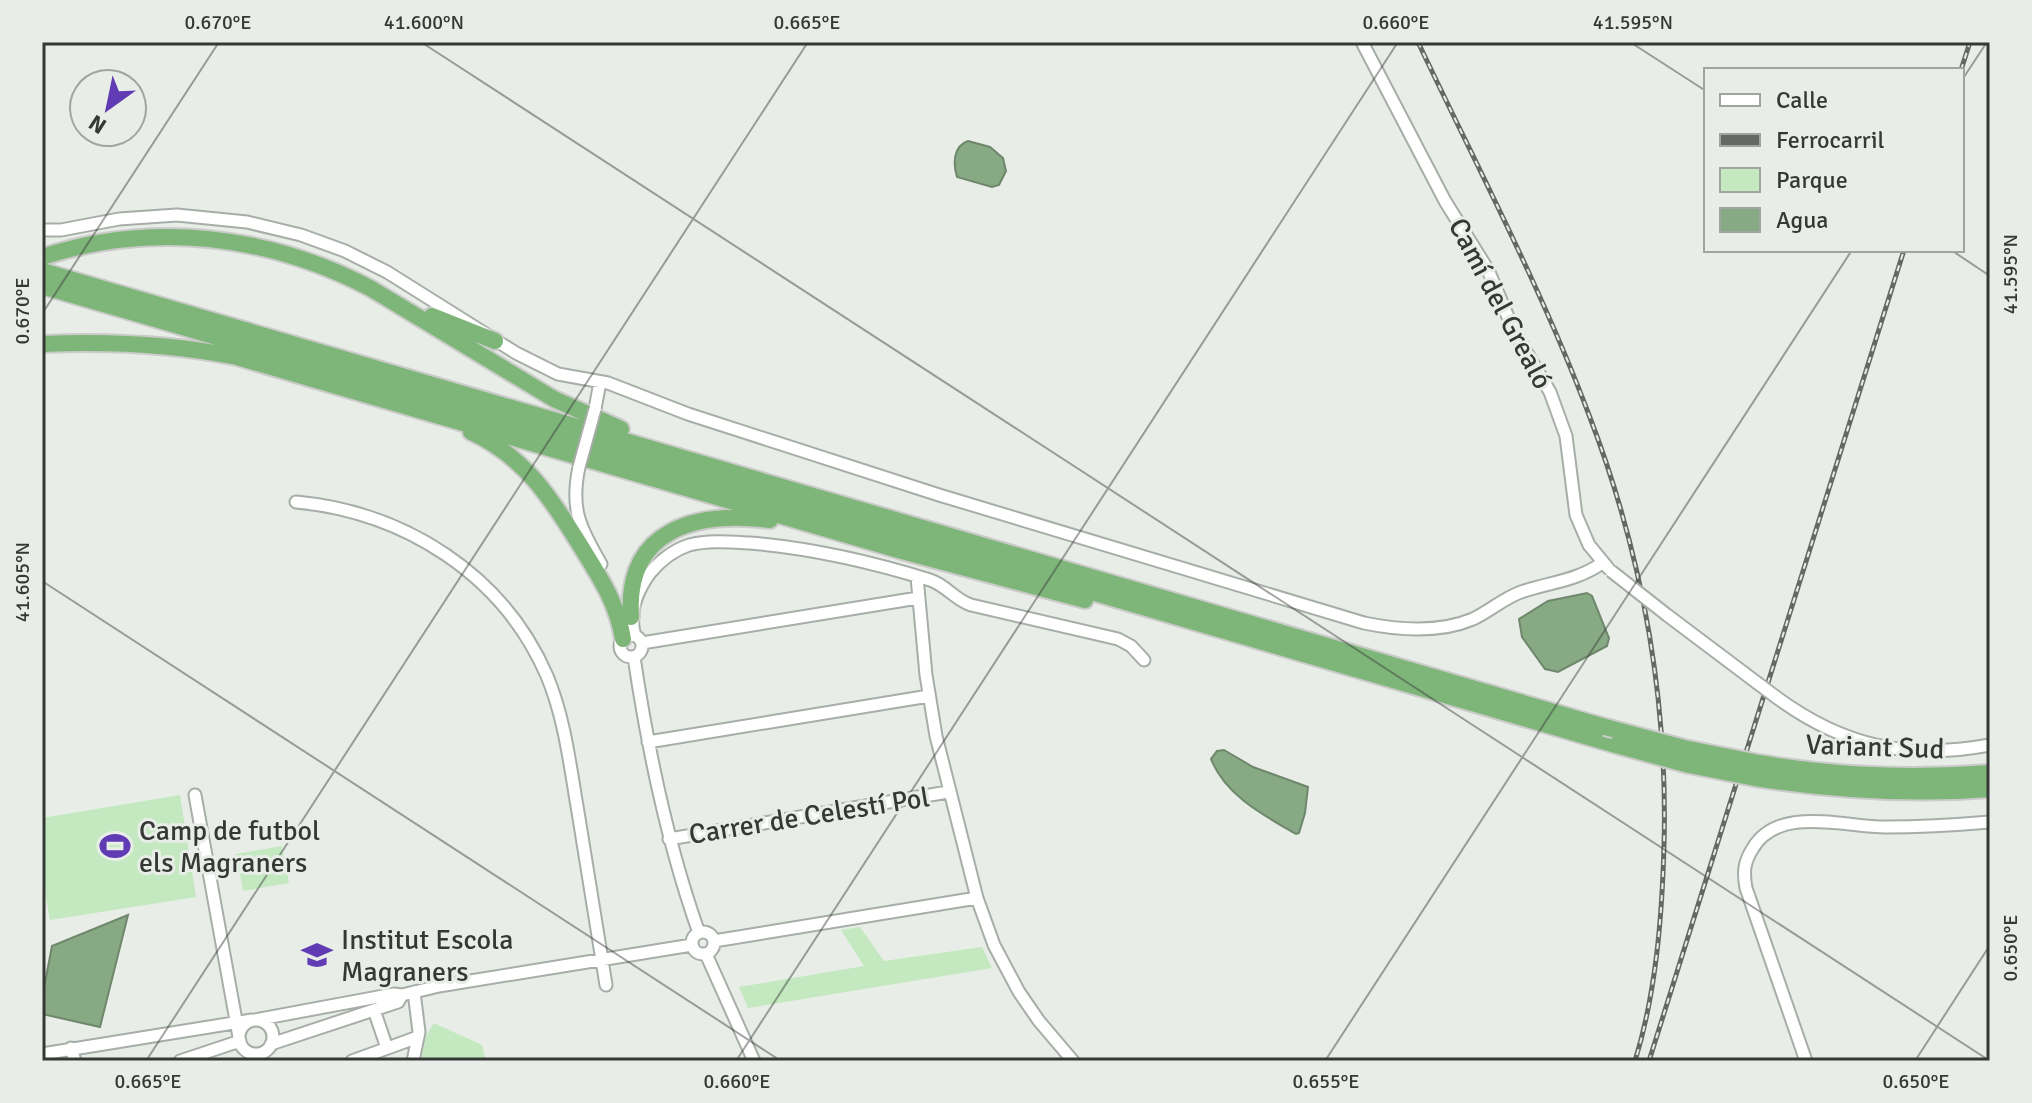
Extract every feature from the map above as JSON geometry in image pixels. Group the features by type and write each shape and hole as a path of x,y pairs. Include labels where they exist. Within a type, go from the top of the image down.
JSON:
{"highway":[{"path":"42,257 122,239 182,237 217,239 275,250 340,273 390,299 525,383 575,410 638,436 748,470 761,480"},
{"path":"42,271 1757,771 1823,787 1883,791 1990,789"},
{"path":"42,286 1616,745 1689,765 1757,771"},
{"path":"390,299 495,341"},
{"path":"42,344 124,344 206,351 249,360 1001,579 1378,681 1395,680"},
{"path":"361,392 382,403 469,431 494,444 522,465 545,490 606,584 632,638"},
{"path":"631,617 632,583 646,553 669,532 709,519 782,522 976,575 1001,579"},
{"name":"Variant Sud","path":"1757,771 1924,776 1990,773"}],"street":[{"name":"Camí del Grealó","path":"1362,42 1445,201 1488,270 1520,341 1550,392 1566,436 1576,515 1589,545 1606,567"},
{"path":"42,230 61,230 119,219 177,215 222,218 279,228 323,242 375,266 422,292 495,341 558,374 613,384 688,414 939,495 1374,625 1413,629 1459,624 1515,594 1606,567 1776,697 1827,730 1872,746 1921,752 1990,745"},
{"path":"600,382 574,491 575,509 585,535 615,591 632,638 640,652 634,657 626,656 621,650 632,638 918,598"},
{"path":"296,502 365,514 417,537 474,575 521,628 546,675 563,725 606,985"},
{"path":"632,638 631,617 638,593 657,565 680,550 701,543 727,542 802,548 917,577 936,583 971,605 1118,639 1135,649 1144,660"},
{"path":"917,577 929,696 948,792 977,898 994,945 1019,992 1073,1061"},
{"path":"634,657 669,839 699,933"},
{"path":"648,742 929,696"},
{"name":"Carrer de Celestí Pol","path":"669,839 948,792"},
{"path":"195,795 239,1039 251,1056 398,1002 408,994"},
{"path":"1806,1061 1746,888 1743,870 1757,842 1767,832 1791,823 1884,827 1990,822"},
{"path":"714,941 977,898"},
{"path":"699,933 708,933 714,941 706,954 699,953 692,945 693,938 699,933"},
{"path":"42,1055 692,945"},
{"path":"706,954 754,1061"},
{"path":"408,994 418,1037 413,1061"},
{"path":"321,1007 327,1015 327,1026"},
{"path":"374,1010 387,1048"},
{"path":"239,1039 242,1027 253,1020"},
{"path":"253,1020 269,1026 272,1033 269,1047 275,1061"},
{"path":"352,1061 418,1037"},
{"path":"180,1061 239,1039"},
{"path":"71,1048 75,1061"},
{"path":"42,1055 48,1061"}],"green space":[{"name":"Camp de futbol els Magraners","path":"180,795 196,897 50,920 42,875 42,818"},
{"path":"282,846 285,863 239,871 236,854"},
{"path":"286,866 289,883 243,891 240,874"},
{"path":"860,927 884,961 982,947 992,968 748,1008 739,987 864,966 841,930"},
{"path":"434,1023 482,1045 486,1061 421,1061 426,1036"}],"water":[{"path":"968,141 990,147 1003,158 1006,171 999,185 992,187 957,177 955,156 959,147"},
{"path":"1587,593 1592,596 1609,638 1607,646 1558,672 1545,669 1522,637 1519,619 1548,601"},
{"path":"1224,750 1253,767 1308,787 1299,833 1258,811 1235,794 1217,772 1211,759 1217,751"},
{"path":"128,915 100,1027 42,1014 52,946"}],"railway":[{"path":"1418,42 1529,273 1570,367 1608,467 1637,573 1656,681 1664,791 1664,846 1657,955 1635,1061"},
{"path":"1962,68 1970,42"},
{"path":"1649,1061 1903,252"}],"place":[{"name":"Camp de futbol els Magraners","path":"115,846"},
{"name":"Institut Escola Magraners","path":"317,955"}]}
